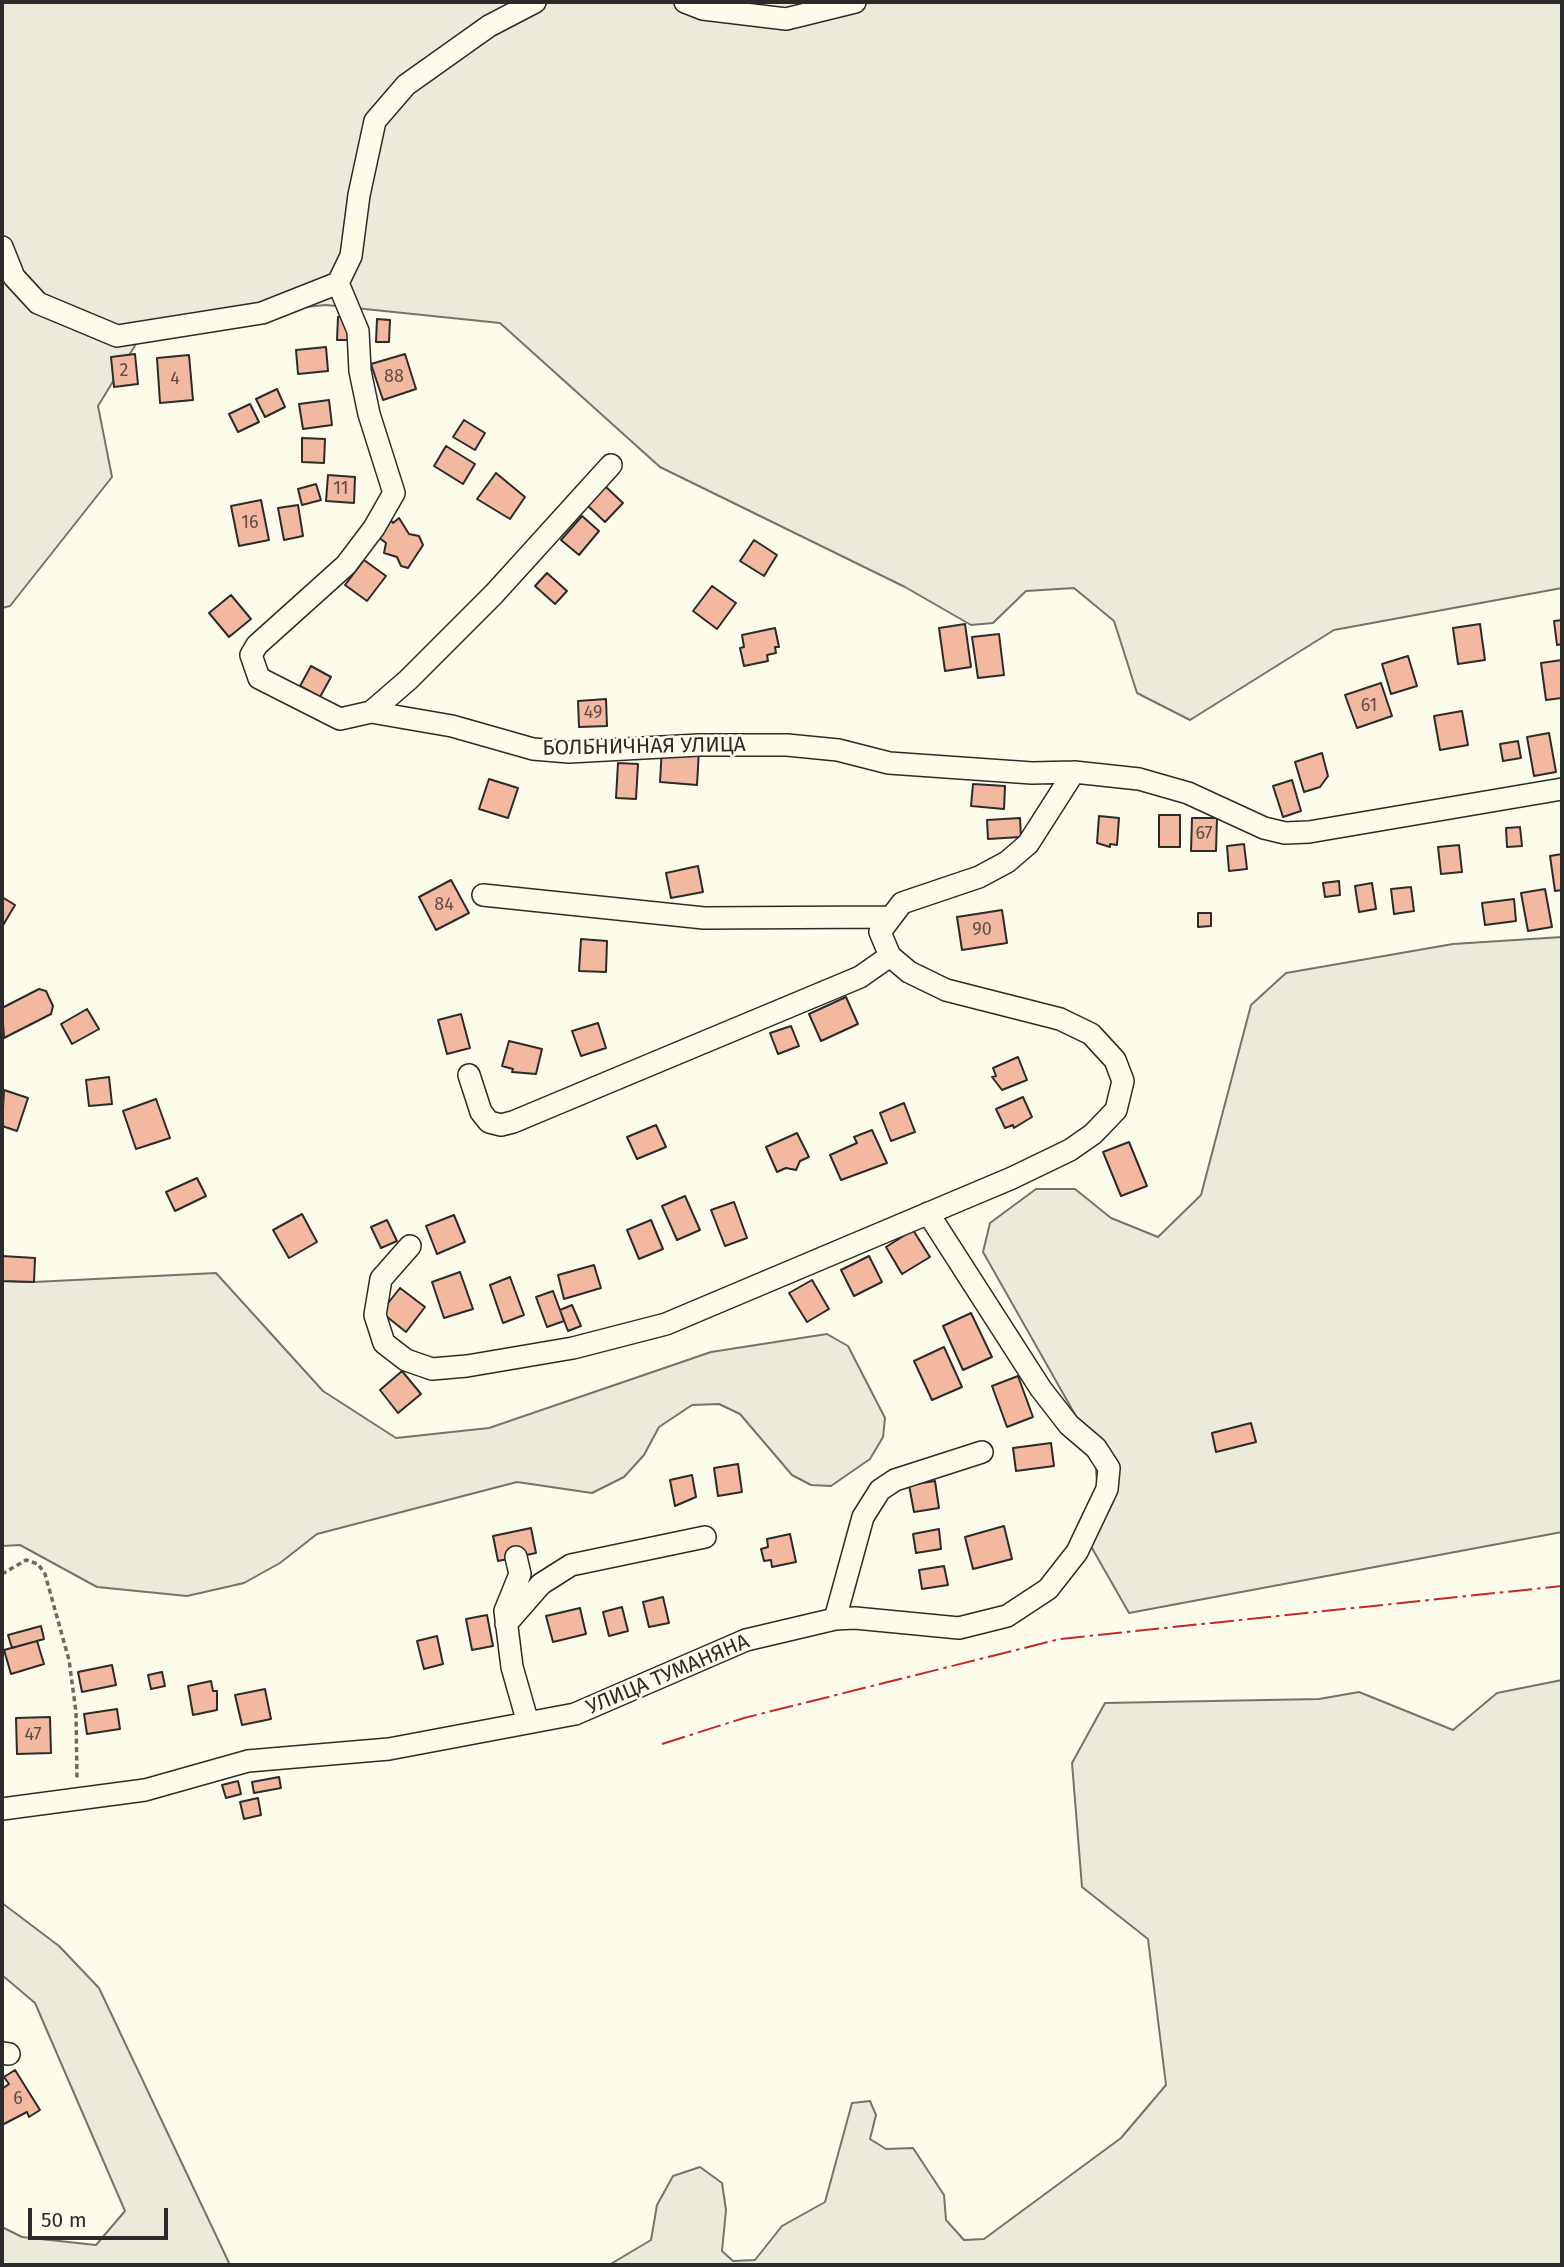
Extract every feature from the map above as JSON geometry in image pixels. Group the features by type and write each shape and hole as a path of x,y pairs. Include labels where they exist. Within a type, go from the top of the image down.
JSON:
{"street":[{"path":"2,247 14,278 38,303 117,336 262,313 338,283 351,256 359,195 375,121 405,85 489,26 535,2"},
{"path":"685,2 704,9 786,19 855,2"},
{"name":"БОЛЬНИЧНАЯ УЛИЦА","path":"338,283 358,331 365,392 394,493 374,528 346,565 257,645 251,655 252,665 259,678 340,719 371,712 452,726 534,749 569,752 699,745 787,745 838,750 889,763 1032,773 1074,772 1139,779 1188,793 1264,828 1284,833 1309,832 1562,789"},
{"path":"371,712 408,680 494,594 611,465"},
{"path":"410,1246 381,1279 375,1315 384,1343 406,1360 432,1368 573,1348 666,1324 1012,1178 1086,1140 1116,1110 1123,1081 1115,1060 1091,1034 1059,1019 946,990 909,972 890,957 880,932 902,903 979,877 1007,862 1028,844 1074,772"},
{"path":"483,895 704,918 889,917"},
{"path":"469,1075 481,1112 489,1122 501,1125 513,1122 860,977 890,957"},
{"name":"УЛИЦА ТУМАНЯНА","path":"2,1809 145,1790 248,1761 389,1749 575,1714 746,1640 835,1619 855,1618 960,1628 1007,1616 1048,1589 1077,1552 1107,1489 1109,1468 1096,1448 1069,1425 1041,1389 928,1213"},
{"path":"835,1619 863,1517 880,1490 895,1480 982,1452"},
{"path":"506,1624 541,1584 571,1565 705,1537"},
{"path":"516,1557 520,1574 505,1611 512,1667 528,1723"}],"path":[{"path":"2,1574 26,1559 38,1564 45,1574 54,1599 69,1661 76,1712 79,1754 75,1801"}],"shaded area":[{"path":"2,2 1562,2 1562,588 1334,630 1190,720 1137,693 1114,621 1074,588 1026,591 993,623 971,625 905,587 660,467 500,323 326,305 204,317 136,344 98,406 112,477 10,606 2,608"},
{"path":"1562,937 1562,1532 1129,1613 1084,1534 1099,1504 1094,1448 983,1252 990,1223 1036,1189 1075,1189 1111,1218 1158,1237 1201,1195 1251,1005 1286,973 1453,944"},
{"path":"216,1273 323,1391 396,1438 489,1428 711,1352 827,1334 848,1346 885,1418 883,1437 870,1459 831,1486 811,1485 792,1475 740,1414 719,1404 692,1405 659,1427 644,1455 624,1477 592,1493 517,1482 317,1534 280,1563 244,1583 187,1596 97,1587 20,1545 2,1546 2,1281 34,1282"},
{"path":"1562,1680 1562,2265 609,2265 651,2240 657,2205 673,2176 700,2167 722,2183 726,2210 722,2251 733,2261 755,2260 782,2226 825,2202 852,2103 870,2101 876,2115 870,2139 886,2149 913,2148 944,2195 946,2220 964,2240 984,2239 1121,2138 1166,2085 1148,1939 1082,1887 1072,1763 1105,1703 1319,1699 1359,1692 1453,1730 1497,1693"},
{"path":"2,1903 59,1946 99,1988 230,2265 2,2265 2,2227 22,2237 96,2245 125,2211 35,2003 2,1975"}],"building":[{"path":"338,317 351,317 350,340 337,340"},
{"path":"377,319 390,320 389,342 376,342"},
{"path":"326,347 328,371 298,374 296,350"},
{"path":"135,354 138,384 114,387 111,357"},
{"path":"405,354 416,389 383,400 371,364"},
{"path":"189,355 193,400 160,403 157,358"},
{"path":"277,389 285,407 265,417 256,399"},
{"path":"329,400 332,425 303,429 299,404"},
{"path":"250,404 259,422 238,432 229,414"},
{"path":"464,420 485,433 475,450 453,437"},
{"path":"302,438 325,439 324,463 302,462"},
{"path":"446,446 475,464 463,484 434,466"},
{"path":"496,473 525,497 510,519 477,499"},
{"path":"328,475 355,477 354,503 326,501"},
{"path":"316,484 321,500 302,505 298,489"},
{"path":"605,486 623,503 605,522 587,505"},
{"path":"261,500 269,540 239,546 231,506"},
{"path":"298,505 303,536 284,540 278,508"},
{"path":"582,516 599,531 579,555 561,540"},
{"path":"399,518 409,534 419,536 423,545 408,568 401,566 397,557 384,553 386,543 377,536 390,519 393,523"},
{"path":"754,540 777,555 764,576 740,561"},
{"path":"364,560 386,576 367,601 345,585"},
{"path":"547,573 567,591 555,604 535,586"},
{"path":"712,586 736,603 717,629 693,611"},
{"path":"231,595 251,619 229,637 209,613"},
{"path":"1562,620 1562,644 1557,645 1554,621"},
{"path":"965,624 971,667 945,671 939,628"},
{"path":"1480,624 1485,660 1458,664 1453,628"},
{"path":"775,628 779,647 775,647 776,653 767,655 768,661 744,666 740,648 744,647 742,635"},
{"path":"999,634 1004,675 978,678 972,637"},
{"path":"1408,656 1417,686 1391,694 1382,664"},
{"path":"1562,660 1562,698 1546,700 1541,663"},
{"path":"311,666 331,677 320,697 300,686"},
{"path":"1381,683 1392,716 1357,728 1345,695"},
{"path":"606,699 607,726 579,727 578,701"},
{"path":"1462,711 1468,745 1440,750 1434,716"},
{"path":"1549,733 1556,772 1534,776 1527,737"},
{"path":"1518,741 1521,758 1503,761 1500,744"},
{"path":"662,747 699,750 697,785 660,782"},
{"path":"1322,753 1328,776 1320,787 1304,792 1295,762"},
{"path":"618,763 638,764 636,799 616,798"},
{"path":"489,779 518,788 508,818 479,809"},
{"path":"1292,780 1301,811 1283,817 1273,786"},
{"path":"973,784 1005,786 1004,809 971,806"},
{"path":"1159,815 1180,815 1180,847 1159,847"},
{"path":"1099,816 1119,818 1117,845 1110,844 1110,847 1097,843"},
{"path":"1020,818 1021,837 988,839 987,820"},
{"path":"1192,818 1217,818 1216,851 1191,851"},
{"path":"1520,827 1522,846 1507,847 1506,828"},
{"path":"1244,844 1247,869 1229,871 1227,846"},
{"path":"1459,845 1462,872 1441,874 1438,847"},
{"path":"1562,854 1562,890 1555,891 1550,856"},
{"path":"698,866 703,892 671,898 666,873"},
{"path":"451,880 469,913 436,930 419,897"},
{"path":"1339,881 1340,895 1325,897 1323,883"},
{"path":"1372,883 1376,909 1359,912 1355,886"},
{"path":"1411,887 1414,911 1394,914 1391,889"},
{"path":"1545,889 1552,927 1528,931 1521,893"},
{"path":"2,897 15,905 2,927"},
{"path":"1514,899 1516,921 1485,925 1482,903"},
{"path":"1002,910 1007,943 962,950 957,917"},
{"path":"1198,913 1211,913 1211,926 1198,927"},
{"path":"581,939 607,941 606,972 579,971"},
{"path":"39,989 46,991 53,1006 51,1014 4,1038 2,1008"},
{"path":"846,997 858,1024 821,1041 809,1014"},
{"path":"87,1009 99,1029 72,1044 61,1024"},
{"path":"461,1014 470,1048 447,1054 438,1020"},
{"path":"598,1023 606,1048 581,1056 572,1031"},
{"path":"791,1026 799,1046 778,1054 770,1033"},
{"path":"509,1041 542,1049 536,1074 512,1072 513,1069 502,1066"},
{"path":"1018,1057 1027,1080 1002,1090 992,1077 996,1076 993,1068"},
{"path":"109,1077 112,1104 89,1106 86,1080"},
{"path":"4,1090 28,1098 17,1131 2,1126"},
{"path":"1023,1097 1032,1117 1014,1128 1013,1125 1005,1128 996,1109"},
{"path":"156,1099 170,1138 136,1149 123,1111"},
{"path":"904,1103 915,1132 891,1141 880,1113"},
{"path":"656,1125 666,1147 637,1159 627,1137"},
{"path":"872,1130 887,1163 841,1180 830,1155 857,1143 854,1137"},
{"path":"797,1133 809,1157 800,1161 796,1170 786,1168 777,1172 766,1147"},
{"path":"1129,1142 1147,1186 1121,1196 1103,1152"},
{"path":"197,1178 206,1196 175,1211 166,1192"},
{"path":"685,1196 700,1230 677,1240 662,1206"},
{"path":"734,1202 747,1238 725,1246 711,1210"},
{"path":"302,1214 317,1242 289,1258 273,1230"},
{"path":"454,1215 465,1242 437,1254 426,1226"},
{"path":"387,1220 397,1241 381,1248 371,1227"},
{"path":"651,1220 663,1249 639,1259 627,1230"},
{"path":"913,1230 930,1257 902,1274 886,1247"},
{"path":"2,1256 35,1258 34,1282 2,1281"},
{"path":"869,1256 882,1282 854,1296 841,1270"},
{"path":"594,1265 601,1288 564,1299 558,1275"},
{"path":"460,1272 473,1309 444,1318 432,1282"},
{"path":"510,1277 524,1315 503,1323 490,1285"},
{"path":"812,1280 829,1309 807,1322 789,1293"},
{"path":"400,1288 425,1307 406,1332 381,1312"},
{"path":"553,1291 564,1321 547,1327 536,1297"},
{"path":"572,1305 581,1326 568,1331 560,1310"},
{"path":"971,1313 992,1357 963,1370 943,1326"},
{"path":"944,1347 962,1387 932,1400 914,1361"},
{"path":"402,1371 421,1394 398,1413 380,1390"},
{"path":"1018,1376 1033,1417 1007,1427 992,1386"},
{"path":"1251,1423 1256,1442 1216,1452 1212,1433"},
{"path":"1051,1443 1054,1466 1016,1471 1013,1448"},
{"path":"738,1464 742,1492 718,1496 714,1468"},
{"path":"692,1475 696,1497 675,1506 670,1480"},
{"path":"935,1481 939,1508 914,1512 909,1485"},
{"path":"1004,1526 1012,1559 973,1569 965,1537"},
{"path":"531,1528 536,1553 498,1561 493,1536"},
{"path":"939,1529 941,1549 916,1553 913,1534"},
{"path":"790,1534 796,1562 772,1567 771,1560 764,1561 761,1549 768,1547 767,1539"},
{"path":"944,1566 948,1585 922,1589 919,1570"},
{"path":"663,1597 669,1623 649,1627 643,1602"},
{"path":"622,1607 628,1631 609,1636 603,1612"},
{"path":"580,1608 586,1634 553,1642 546,1616"},
{"path":"487,1615 493,1646 472,1650 466,1619"},
{"path":"41,1626 44,1639 12,1648 8,1635"},
{"path":"437,1636 443,1664 424,1669 417,1641"},
{"path":"37,1641 44,1664 11,1674 4,1650"},
{"path":"112,1665 116,1685 82,1692 78,1672"},
{"path":"162,1672 165,1686 151,1689 148,1675"},
{"path":"211,1681 213,1691 217,1691 217,1710 193,1715 188,1686"},
{"path":"265,1689 271,1719 242,1725 235,1695"},
{"path":"117,1709 120,1729 87,1734 84,1714"},
{"path":"50,1717 51,1753 17,1754 16,1718"},
{"path":"279,1777 281,1788 254,1793 252,1782"},
{"path":"238,1781 241,1794 226,1798 222,1785"},
{"path":"258,1798 261,1815 244,1819 240,1802"},
{"path":"15,2070 40,2110 29,2117 27,2112 2,2125 2,2089 9,2084 4,2077"}],"power":[{"path":"662,1744 744,1718 1060,1639 1562,1586"}]}
